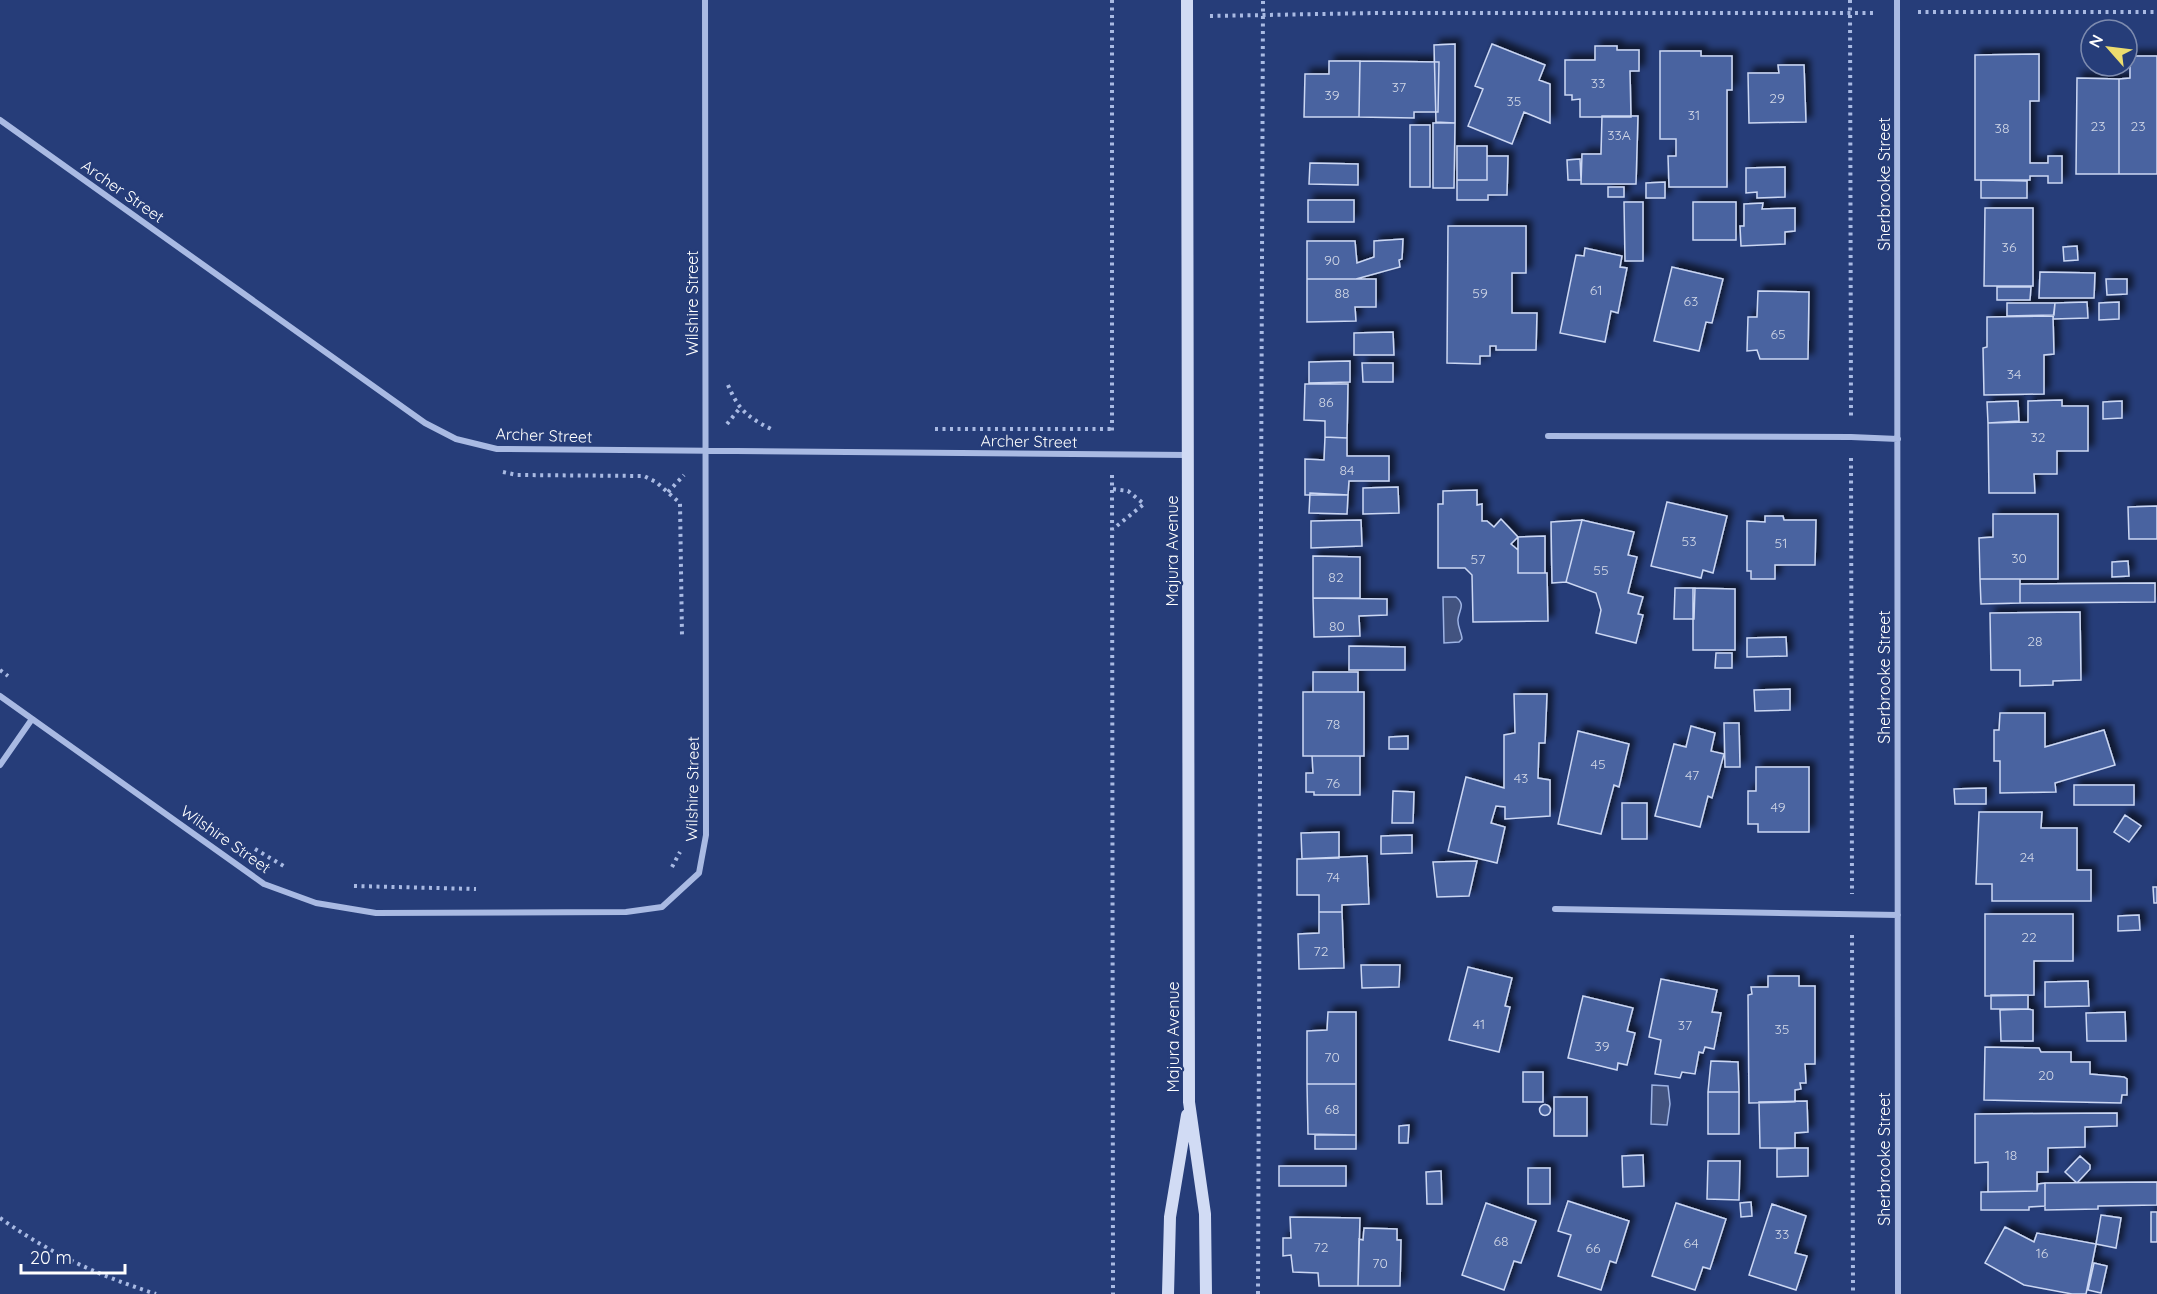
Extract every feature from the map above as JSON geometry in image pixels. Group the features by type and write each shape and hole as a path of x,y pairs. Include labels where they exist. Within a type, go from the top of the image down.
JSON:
{"main road":[{"name":"Majura Avenue","path":"1187,0 1189,1102 1205,1214 1206,1294"},
{"name":"Majura Avenue","path":"1168,1294 1170,1217 1189,1102"}],"street":[{"name":"Wilshire Street","path":"0,696 264,884 316,903 376,913 626,912 662,907 699,873 706,835 705,0"},
{"name":"Sherbrooke Street","path":"1897,0 1898,1294"},
{"name":"Archer Street","path":"0,120 424,423 456,439 497,449 1188,456"},
{"path":"1548,436 1851,437 1898,440"},
{"path":"0,765 32,719"},
{"path":"1555,909 1898,915"}],"path":[{"path":"924,429 1112,429 1112,0"},
{"path":"1258,1294 1263,0"},
{"path":"1850,0 1853,1294"},
{"path":"1187,16 1376,13 2157,12"},
{"path":"728,384 737,406 755,421 772,429"},
{"path":"1112,530 1144,504 1128,491 1112,489 1112,530 1113,1294"},
{"path":"250,846 288,868"},
{"path":"665,875 681,850"},
{"path":"0,1218 33,1242 64,1258 125,1284 156,1294"}],"water":[{"path":"1443,597 1456,597 1461,603 1458,622 1462,639 1459,642 1444,643"},
{"path":"1652,1085 1668,1086 1670,1104 1667,1125 1651,1124"}],"building":[{"path":"1455,44 1455,123 1436,122 1434,45"},
{"path":"1492,44 1545,65 1539,80 1550,84 1550,123 1524,112 1512,144 1468,126 1483,89 1475,86"},
{"path":"1595,46 1617,46 1617,50 1639,50 1639,71 1630,71 1631,117 1580,117 1580,99 1572,100 1572,95 1565,95 1565,60 1595,60"},
{"path":"1660,51 1701,51 1701,56 1732,56 1732,90 1727,90 1727,187 1669,187 1668,156 1676,156 1676,139 1660,139"},
{"path":"2039,54 2039,101 2030,101 2030,163 2048,163 2048,156 2062,156 2062,183 2048,183 2048,176 2030,176 2030,180 1975,180 1975,55"},
{"path":"2139,56 2157,56 2157,174 2119,174 2119,79 2139,78"},
{"path":"1329,61 1360,61 1359,117 1304,117 1305,74 1329,74"},
{"path":"1360,61 1439,62 1438,112 1414,112 1414,118 1359,117"},
{"path":"1778,65 1804,65 1806,122 1749,123 1748,73 1779,73"},
{"path":"2077,78 2119,79 2119,174 2076,174"},
{"path":"1602,116 1638,116 1636,184 1581,184 1582,154 1601,154"},
{"path":"1433,123 1455,123 1454,188 1433,188"},
{"path":"1410,125 1430,125 1430,187 1410,187"},
{"path":"1457,146 1487,146 1487,180 1457,180"},
{"path":"1487,156 1508,156 1507,195 1488,195 1488,200 1457,200 1457,180 1487,180"},
{"path":"1580,159 1581,180 1568,180 1567,160"},
{"path":"1310,163 1358,164 1358,185 1309,184"},
{"path":"1785,167 1785,197 1757,198 1757,192 1746,193 1746,168"},
{"path":"1981,180 2027,181 2027,198 1981,198"},
{"path":"1665,182 1665,198 1646,198 1646,183"},
{"path":"1608,187 1624,187 1624,197 1608,197"},
{"path":"1308,200 1354,200 1354,222 1308,222"},
{"path":"1624,202 1643,202 1643,261 1625,261"},
{"path":"1693,202 1736,202 1736,240 1693,240"},
{"path":"1763,203 1762,209 1795,208 1795,231 1785,232 1785,244 1741,246 1740,226 1744,226 1744,204"},
{"path":"1985,208 2033,208 2033,286 1984,286"},
{"path":"1448,226 1526,226 1526,273 1512,273 1512,313 1537,313 1536,350 1496,350 1496,346 1490,346 1490,356 1480,356 1480,364 1447,363"},
{"path":"1403,239 1400,267 1356,279 1307,279 1307,241 1355,241 1357,263 1374,257 1374,241"},
{"path":"2077,246 2078,260 2064,261 2063,247"},
{"path":"1585,248 1622,256 1620,267 1627,268 1618,313 1611,311 1605,342 1560,333 1576,255 1584,256"},
{"path":"1672,267 1723,279 1712,323 1706,322 1699,351 1654,341"},
{"path":"2040,272 2095,273 2094,298 2039,298"},
{"path":"1307,279 1376,279 1376,307 1355,307 1356,321 1307,322"},
{"path":"2106,279 2127,279 2127,294 2107,295"},
{"path":"1997,287 2031,287 2030,300 1997,300"},
{"path":"1758,291 1809,292 1808,359 1760,359 1757,350 1747,351 1748,317 1757,317"},
{"path":"2087,302 2088,318 2053,319 2055,303"},
{"path":"2119,302 2119,319 2099,320 2099,303"},
{"path":"2007,303 2055,303 2054,315 2007,316"},
{"path":"2053,316 2054,354 2044,355 2044,394 1984,395 1983,348 1987,347 1987,317"},
{"path":"1393,332 1394,355 1354,355 1354,333"},
{"path":"1350,361 1350,382 1309,383 1309,362"},
{"path":"1362,363 1393,363 1393,382 1363,382"},
{"path":"1305,384 1348,384 1347,438 1325,437 1325,421 1304,420"},
{"path":"2062,400 2062,406 2088,406 2088,451 2057,451 2057,474 2034,474 2035,493 1989,493 1988,423 2028,422 2028,401"},
{"path":"2018,401 2019,421 1988,423 1987,402"},
{"path":"2122,401 2122,418 2103,419 2103,402"},
{"path":"1325,437 1347,438 1347,456 1389,456 1389,481 1349,481 1348,495 1305,495 1305,459 1324,460"},
{"path":"1398,487 1399,513 1363,514 1363,488"},
{"path":"1477,490 1477,505 1482,504 1482,521 1487,521 1494,527 1501,519 1518,537 1511,544 1518,550 1518,573 1547,573 1548,621 1473,622 1472,575 1465,568 1438,568 1438,504 1443,504 1443,491"},
{"path":"1310,493 1348,495 1347,514 1309,513"},
{"path":"1667,502 1727,516 1713,573 1703,570 1701,578 1651,566"},
{"path":"2157,506 2157,539 2129,539 2128,507"},
{"path":"1993,514 2058,514 2058,579 1980,579 1979,538 1993,537"},
{"path":"1765,516 1783,516 1784,520 1816,520 1815,565 1775,565 1775,579 1751,579 1751,571 1747,571 1747,521 1765,522"},
{"path":"1361,520 1362,546 1311,548 1311,521"},
{"path":"1582,520 1566,582 1552,583 1551,522"},
{"path":"1582,520 1634,532 1628,555 1637,557 1628,593 1643,597 1638,614 1643,615 1636,643 1596,633 1601,610 1596,593 1566,582"},
{"path":"1545,536 1545,573 1518,573 1518,537"},
{"path":"1313,556 1360,557 1360,598 1313,598"},
{"path":"2128,561 2129,576 2112,577 2112,562"},
{"path":"1980,579 2020,579 2020,603 1981,604"},
{"path":"2155,583 2155,602 2020,603 2020,584"},
{"path":"1675,588 1695,588 1694,619 1674,619"},
{"path":"1693,588 1735,589 1735,650 1693,650"},
{"path":"1313,598 1387,599 1387,615 1359,616 1360,636 1314,637"},
{"path":"2080,612 2081,680 2053,681 2053,685 2020,686 2020,670 1991,670 1990,613"},
{"path":"1786,637 1787,656 1747,657 1747,638"},
{"path":"1349,646 1405,647 1405,670 1349,670"},
{"path":"1716,653 1732,653 1732,668 1715,668"},
{"path":"1313,672 1358,672 1358,692 1313,692"},
{"path":"1790,689 1790,710 1755,711 1754,690"},
{"path":"1303,692 1364,692 1364,756 1303,756"},
{"path":"1514,694 1547,694 1545,743 1539,743 1538,778 1550,780 1550,816 1505,819 1505,807 1496,806 1491,823 1505,827 1497,863 1448,851 1466,777 1504,788 1504,735 1515,733"},
{"path":"2000,713 2045,713 2045,747 2104,730 2115,765 2055,783 2056,792 2000,793 2000,761 1994,761 1994,730 1999,730"},
{"path":"1724,723 1739,723 1740,767 1725,767"},
{"path":"1691,726 1715,733 1711,751 1724,754 1712,798 1708,796 1700,827 1655,816 1674,744 1686,747"},
{"path":"1578,731 1629,744 1619,787 1614,785 1601,834 1558,824"},
{"path":"1408,736 1408,749 1389,749 1389,737"},
{"path":"1312,756 1360,756 1360,795 1314,795 1314,792 1306,792 1306,773 1313,773"},
{"path":"1756,767 1809,767 1809,832 1758,832 1758,824 1748,824 1748,791 1756,791"},
{"path":"2074,785 2134,785 2134,805 2074,805"},
{"path":"1986,788 1986,804 1955,804 1954,789"},
{"path":"1393,791 1414,792 1413,823 1392,823"},
{"path":"1622,803 1647,803 1647,839 1622,839"},
{"path":"1979,812 2042,812 2041,828 2077,828 2077,870 2091,870 2091,901 1992,901 1992,884 1976,884"},
{"path":"2125,815 2141,826 2129,842 2114,832"},
{"path":"1339,832 1339,858 1302,859 1301,833"},
{"path":"1412,835 1412,853 1381,854 1381,836"},
{"path":"1367,856 1369,904 1342,905 1342,912 1319,912 1319,895 1297,895 1297,859"},
{"path":"1477,861 1469,896 1437,897 1433,862"},
{"path":"2153,887 2157,887 2157,903 2154,903"},
{"path":"1319,912 1342,912 1344,968 1299,969 1298,934 1319,933"},
{"path":"1985,914 2073,914 2073,961 2034,961 2034,995 1985,996"},
{"path":"2139,915 2140,930 2118,931 2118,916"},
{"path":"1361,965 1400,965 1399,987 1362,988"},
{"path":"1468,967 1512,978 1505,1006 1510,1007 1499,1052 1449,1040"},
{"path":"1768,976 1799,976 1799,986 1815,986 1815,1064 1805,1064 1806,1083 1800,1083 1801,1089 1795,1090 1795,1102 1749,1103 1748,995 1752,994 1751,987 1768,987"},
{"path":"1661,979 1717,990 1712,1012 1721,1013 1714,1049 1705,1047 1703,1053 1699,1052 1695,1074 1682,1072 1680,1078 1655,1074 1661,1040 1649,1037"},
{"path":"2088,981 2089,1006 2045,1007 2045,982"},
{"path":"1991,995 2028,995 2028,1009 1991,1009"},
{"path":"1583,996 1633,1008 1627,1031 1635,1033 1627,1065 1618,1063 1617,1070 1568,1058"},
{"path":"2000,1010 2033,1010 2033,1041 2001,1041"},
{"path":"1328,1012 1356,1012 1356,1084 1307,1084 1307,1031 1327,1030"},
{"path":"2125,1012 2126,1041 2087,1041 2086,1013"},
{"path":"1985,1047 2039,1048 2041,1052 2071,1052 2071,1062 2090,1062 2090,1074 2127,1079 2127,1095 2122,1095 2121,1103 1984,1100"},
{"path":"1711,1061 1738,1062 1739,1092 1708,1092"},
{"path":"1523,1072 1543,1072 1543,1102 1523,1102"},
{"path":"1307,1084 1356,1084 1356,1135 1308,1134"},
{"path":"1708,1092 1739,1092 1739,1134 1708,1134"},
{"path":"1554,1097 1587,1097 1587,1136 1554,1136"},
{"path":"1807,1101 1808,1132 1795,1133 1795,1148 1760,1148 1759,1102"},
{"path":"1545,1105 1549,1106 1549,1114 1545,1115 1541,1114 1540,1110 1541,1106"},
{"path":"2117,1113 2117,1126 2085,1127 2085,1147 2048,1148 2048,1172 2037,1172 2037,1191 1988,1192 1988,1162 1975,1163 1975,1114"},
{"path":"1409,1125 1408,1143 1399,1143 1399,1126"},
{"path":"1315,1135 1356,1135 1356,1149 1315,1149"},
{"path":"1808,1148 1808,1176 1777,1177 1777,1149"},
{"path":"1643,1155 1644,1186 1623,1187 1622,1156"},
{"path":"2080,1156 2090,1165 2090,1169 2077,1183 2065,1172"},
{"path":"1708,1161 1740,1161 1739,1200 1707,1199"},
{"path":"1279,1166 1346,1166 1346,1186 1279,1186"},
{"path":"1528,1168 1550,1168 1550,1204 1528,1204"},
{"path":"1441,1171 1442,1204 1427,1204 1426,1172"},
{"path":"2157,1182 2157,1205 2045,1210 2045,1183"},
{"path":"2045,1183 2045,1206 2029,1207 2029,1210 1981,1210 1981,1192 2037,1191 2038,1184"},
{"path":"1568,1201 1629,1221 1616,1263 1610,1261 1601,1290 1558,1276 1571,1235 1558,1231"},
{"path":"1751,1202 1752,1216 1741,1217 1740,1203"},
{"path":"1486,1203 1536,1221 1521,1263 1514,1261 1504,1290 1462,1275"},
{"path":"1676,1203 1726,1219 1710,1269 1703,1267 1695,1290 1652,1276"},
{"path":"1772,1204 1806,1216 1795,1253 1807,1256 1796,1290 1749,1275"},
{"path":"2151,1212 2157,1212 2157,1242 2151,1242"},
{"path":"2101,1215 2121,1218 2116,1248 2096,1244"},
{"path":"1290,1217 1360,1218 1358,1286 1319,1286 1318,1273 1293,1272 1291,1255 1283,1256 1283,1238 1291,1238"},
{"path":"2005,1227 2034,1242 2037,1233 2096,1244 2086,1294 2072,1294 2024,1285 1985,1263"},
{"path":"1364,1228 1397,1229 1397,1240 1401,1240 1400,1286 1358,1286 1359,1239 1363,1240"},
{"path":"2094,1263 2107,1266 2101,1293 2088,1290"}]}
